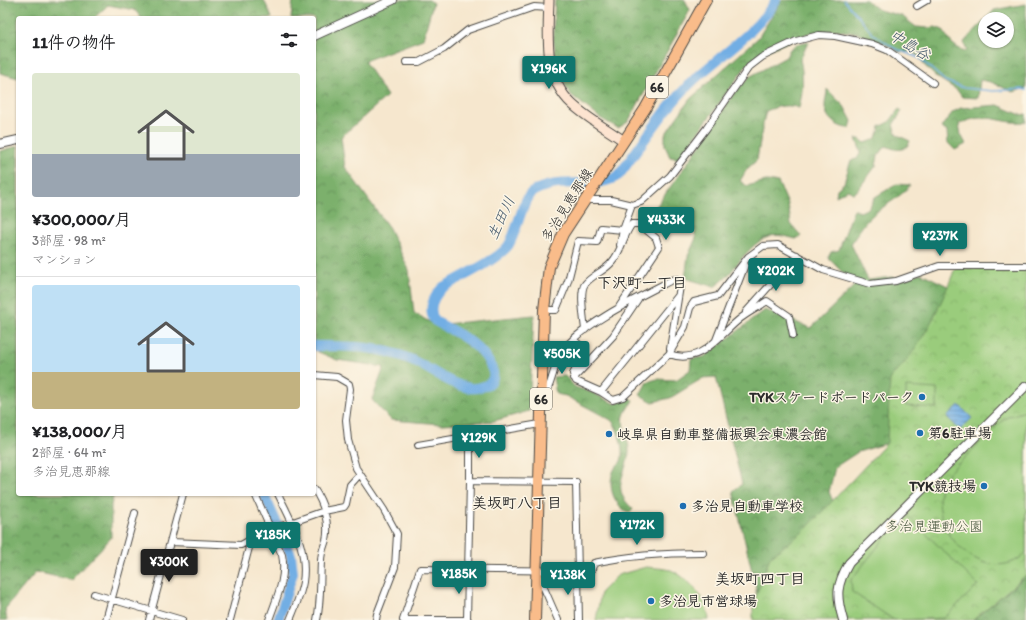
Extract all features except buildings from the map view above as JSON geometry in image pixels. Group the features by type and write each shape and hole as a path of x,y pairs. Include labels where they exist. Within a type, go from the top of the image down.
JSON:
{"main road":[{"name":"多治見恵那線","path":"535,620 544,310 549,267 563,234 645,109 706,0"},
{"path":"549,4 550,60 559,86 572,105 624,141"}],"street":[{"path":"316,35 393,0"},
{"path":"532,0 534,7"},
{"path":"917,6 927,0"},
{"path":"406,62 419,62 444,50 468,30 534,7 549,4"},
{"path":"585,200 611,200 632,205 641,202 670,176 706,129 749,67 762,57 796,40 819,35 835,36 872,44 887,50 933,83"},
{"path":"0,144 16,140"},
{"path":"585,330 582,290 585,284 613,262 618,252 622,230 632,205"},
{"path":"618,252 622,248 628,229 632,224 639,224 643,226 656,238 659,246 619,309"},
{"path":"544,310 556,310 568,281 578,241 597,242 601,228 622,230"},
{"path":"574,378 582,384 601,392 613,400 623,397 669,354 685,327 690,308 694,302 718,296 748,257 763,246 772,244 778,245 823,270 870,284 896,281 939,266 1026,266"},
{"path":"669,354 678,358 694,356 702,353 741,318 797,255"},
{"path":"715,342 748,257"},
{"path":"541,400 549,391 554,367 562,351 585,330 619,309 672,280 677,279 680,286 669,354"},
{"path":"601,392 679,294"},
{"path":"574,378 614,336 639,298"},
{"path":"741,318 767,301 789,316 793,335"},
{"path":"574,340 585,350 573,374 574,378"},
{"path":"316,375 337,377 349,384 350,389 346,420 348,440 359,475 384,510 397,534 395,567 376,614 376,620"},
{"path":"843,620 837,594 842,574 849,563 1026,386"},
{"path":"418,445 540,424"},
{"path":"470,437 468,570 468,620 403,620 420,569 468,570 537,570 590,574 594,563 637,555 703,553"},
{"path":"171,542 241,545 262,532 324,511 344,506 346,504 352,480 359,475"},
{"path":"470,481 576,482 576,572 578,620"},
{"path":"316,492 320,498 324,511 326,538 321,551 317,620"},
{"path":"149,620 182,496"},
{"path":"256,496 282,555 284,570 269,620"},
{"path":"279,496 292,522 304,553 303,584 290,620"},
{"path":"106,620 135,513"},
{"path":"230,620 251,540"},
{"path":"537,570 558,620"},
{"path":"94,594 182,620"}],"green space":[{"path":"0,0 264,0 271,16 140,16 135,10 108,5 96,16 16,16 16,77 0,73"},
{"path":"293,0 429,0 433,3 423,39 364,61 387,96 341,137 345,167 389,228 409,270 414,313 435,325 534,315 529,411 494,421 442,424 391,420 372,400 384,367 337,360 316,351 316,16 291,16"},
{"path":"555,0 685,0 690,10 628,122 618,128 600,118 570,94 557,68 553,35"},
{"path":"782,0 866,0 879,10 902,16 916,27 935,27 943,30 947,37 959,49 967,51 964,42 978,27 978,48 1014,48 1014,12 992,12 994,10 1026,4 1026,88 1013,92 991,82 980,80 978,98 962,97 957,90 935,76 924,65 919,55 910,51 899,52 883,43 857,33 837,30 809,33 764,52 749,62 679,159 670,157 665,146 665,135 690,99 758,38"},
{"path":"809,41 800,59 802,84 799,108 783,106 766,111 757,160 747,169 740,181 747,186 766,181 778,182 788,204 791,224 801,236 796,239 777,235 765,238 753,246 727,277 714,287 685,278 688,256 696,238 692,223 672,223 656,207 703,141 732,96 749,77 786,57 790,49 797,44"},
{"path":"827,89 844,106 852,121 850,128 837,125 827,114 825,105"},
{"path":"998,105 1021,115 1026,114 1026,122 1009,122 987,118 969,120 959,124 961,135 966,144 955,150 948,143 947,132 941,127 953,112 961,108"},
{"path":"899,109 902,111 893,125 897,135 910,141 908,145 900,150 886,146 878,156 876,166 856,192 853,193 848,190 836,196 837,189 844,183 851,160 857,159 861,152 856,139 860,139 865,143 874,139 879,133 880,126 887,124"},
{"path":"16,147 16,496 113,496 111,505 111,538 71,580 36,572 5,609 7,620 0,620 0,151"},
{"path":"897,184 910,185 906,190 870,217 851,244 868,280 891,277 905,279 921,273 952,288 1019,301 890,378 888,443 858,452 835,467 829,492 838,513 757,616 756,588 733,491 742,484 716,377 703,378 670,398 653,402 640,395 647,382 657,379 676,380 690,370 691,359 704,357 765,310 811,328 855,285 828,258 831,252 839,250 854,209 860,212 869,208 875,197"},
{"name":"多治見運動公園","path":"955,268 1026,269 1026,575 973,620 753,620 753,604 770,557 804,531 887,443 890,378 901,367 920,341 936,312"},
{"path":"565,376 575,387 593,393 615,404 631,398 633,400 623,418 629,452 621,481 622,494 633,509 630,513 624,510 615,500 611,487 612,474 622,457 620,439 614,423 566,396 556,394 553,377"},
{"name":"TYKスケードボードパーク","path":"906,387 937,389 937,408 906,406"},
{"name":"TYK競技場","path":"1026,411 1026,553 1010,563 994,564 977,559 962,549 950,534 942,517 939,498 944,479 948,473 1000,423 1009,416"},
{"path":"905,513 978,585 944,618 894,620 852,592 851,580"},
{"name":"多治見市営球場","path":"646,567 671,570 691,584 705,605 709,620 596,620 601,592 618,575"},
{"path":"1026,575 1026,620 973,620 1020,581"}],"water":[{"path":"959,405 972,418 960,430 947,417"}],"waterway":[{"name":"生田川","path":"316,346 376,349 400,355 412,360 447,380 462,386 475,388 483,387 490,383 493,378 492,369 488,360 476,346 435,321 432,307 437,294 443,287 487,263 508,246 514,234 525,202 531,193 542,187 565,183 599,182 610,180 619,175 674,101 706,69 749,33 759,23 776,0"},
{"name":"中島谷","path":"844,0 873,34 894,48 919,58 945,81 964,88 993,91 1026,90"},
{"name":"生田川","path":"265,496 291,555 293,573 278,620"}],"place":[{"name":"TYKスケードボードパーク","path":"922,397"},
{"name":"第6駐車場","path":"920,433"},
{"name":"岐阜県自動車整備振興会東濃会館","path":"609,434"},
{"name":"TYK競技場","path":"984,486"},
{"name":"多治見自動車学校","path":"683,506"},
{"name":"多治見市営球場","path":"651,601"}],"district":[{"name":"下沢町一丁目","path":"642,283"},
{"name":"美坂町八丁目","path":"517,503"},
{"name":"美坂町四丁目","path":"760,579"}]}
